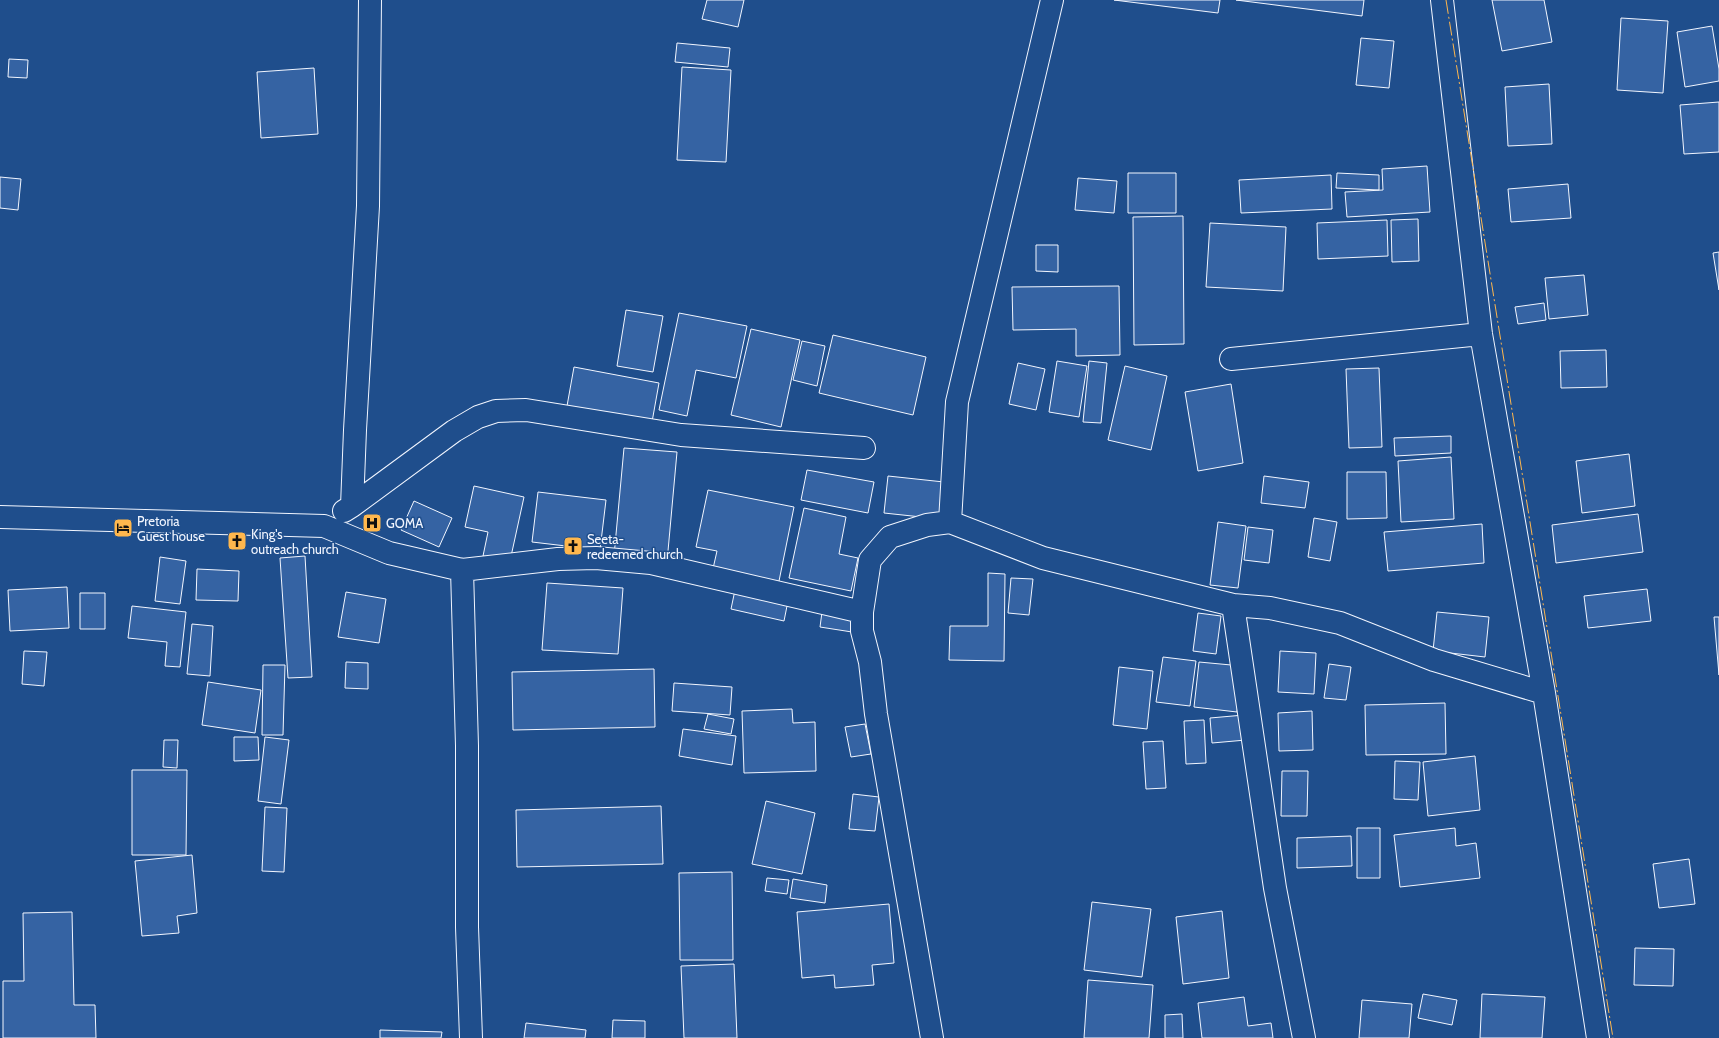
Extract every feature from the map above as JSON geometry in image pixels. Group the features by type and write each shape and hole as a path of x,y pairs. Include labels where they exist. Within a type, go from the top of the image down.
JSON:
{"street":[{"path":"352,506 368,206 370,0"},
{"path":"950,522 957,402 1052,0"},
{"path":"1442,0 1481,334 1544,693 1598,1038"},
{"path":"1231,359 1481,334"},
{"path":"324,526 454,431 478,417 496,411 526,410 681,435 864,448"},
{"path":"0,517 324,526 389,554 462,570 558,559 596,558 651,564 862,612"},
{"path":"932,1038 876,714 870,662 862,631 862,612 870,560 890,537 927,525 950,522 1043,558 1233,605 1270,608 1340,623 1434,660 1544,693"},
{"path":"462,570 467,746 467,927 471,1038"},
{"path":"1233,605 1275,888 1304,1038"}],"building":[{"path":"707,0 744,0 738,27 702,19"},
{"path":"1114,0 1220,0 1218,13"},
{"path":"1236,0 1364,0 1362,16"},
{"path":"1492,0 1544,0 1552,42 1502,51"},
{"path":"1621,18 1668,21 1663,93 1617,90"},
{"path":"1712,26 1719,69 1719,81 1685,87 1677,32"},
{"path":"1361,38 1394,41 1389,88 1356,85"},
{"path":"677,43 730,48 728,67 675,62"},
{"path":"9,59 28,60 27,78 8,77"},
{"path":"682,67 731,70 726,162 677,160"},
{"path":"314,68 318,134 261,138 257,72"},
{"path":"1549,84 1552,144 1508,146 1505,87"},
{"path":"1719,102 1719,152 1684,154 1680,105"},
{"path":"1427,166 1430,212 1347,217 1345,192 1383,190 1382,169"},
{"path":"1128,173 1176,173 1176,213 1128,213"},
{"path":"1337,173 1379,175 1379,190 1336,188"},
{"path":"1331,175 1332,209 1241,213 1239,180"},
{"path":"0,177 21,179 18,210 0,208"},
{"path":"1078,178 1117,181 1114,213 1075,210"},
{"path":"1568,184 1571,218 1511,222 1508,189"},
{"path":"1183,216 1184,344 1134,345 1133,217"},
{"path":"1418,219 1419,261 1392,262 1391,220"},
{"path":"1387,220 1388,256 1318,259 1317,223"},
{"path":"1210,223 1286,227 1283,291 1206,287"},
{"path":"1036,245 1058,245 1058,272 1036,271"},
{"path":"1719,252 1719,290 1713,253"},
{"path":"1584,275 1588,315 1549,319 1545,278"},
{"path":"1119,286 1120,355 1076,356 1076,329 1013,330 1012,287"},
{"path":"1544,303 1546,320 1518,324 1515,307"},
{"path":"626,310 663,316 653,372 617,366"},
{"path":"679,313 747,326 736,378 696,370 687,416 659,410"},
{"path":"751,329 800,340 781,427 731,415"},
{"path":"833,335 926,357 913,415 819,393"},
{"path":"802,341 825,346 817,386 793,380"},
{"path":"1606,350 1607,387 1561,388 1560,351"},
{"path":"1057,361 1087,366 1079,417 1049,412"},
{"path":"1089,361 1107,363 1101,423 1083,422"},
{"path":"1018,363 1045,369 1036,410 1009,404"},
{"path":"1125,366 1167,376 1151,450 1108,440"},
{"path":"574,367 659,383 652,422 567,406"},
{"path":"1379,368 1382,447 1349,448 1346,369"},
{"path":"1231,384 1243,463 1198,471 1185,392"},
{"path":"1451,436 1451,453 1395,456 1394,438"},
{"path":"624,448 677,452 667,562 614,556"},
{"path":"1629,454 1635,506 1582,513 1576,461"},
{"path":"1451,457 1454,519 1401,522 1398,461"},
{"path":"807,470 874,482 868,513 801,500"},
{"path":"1347,472 1386,472 1387,518 1347,519"},
{"path":"888,476 944,482 940,519 884,513"},
{"path":"1264,476 1309,482 1305,508 1261,503"},
{"path":"474,486 524,497 510,561 483,556 488,532 465,527"},
{"path":"708,490 794,507 778,586 712,573 717,551 696,547"},
{"path":"538,492 606,500 600,550 532,542"},
{"path":"414,501 452,518 439,547 401,530"},
{"path":"804,508 846,517 839,554 858,558 851,591 789,578"},
{"path":"1638,514 1643,552 1556,563 1552,525"},
{"path":"1314,518 1337,522 1330,561 1308,557"},
{"path":"1218,522 1246,526 1238,588 1210,585"},
{"path":"1482,524 1484,563 1388,571 1384,532"},
{"path":"1248,527 1273,530 1269,563 1244,560"},
{"path":"305,556 312,677 288,678 280,558"},
{"path":"160,557 186,561 180,604 155,601"},
{"path":"197,569 239,571 238,601 196,600"},
{"path":"988,573 1005,574 1004,661 949,660 950,626 988,626"},
{"path":"1011,578 1033,579 1029,615 1008,613"},
{"path":"547,583 623,588 618,654 542,650"},
{"path":"67,587 69,628 10,631 8,590"},
{"path":"1647,589 1651,621 1588,628 1584,596"},
{"path":"735,590 788,601 784,621 731,609"},
{"path":"346,592 386,599 379,643 338,637"},
{"path":"80,593 105,593 105,629 80,629"},
{"path":"132,606 186,612 180,667 165,666 167,642 128,638"},
{"path":"822,612 855,617 852,632 820,627"},
{"path":"1437,612 1489,617 1485,657 1433,651"},
{"path":"1198,613 1221,616 1216,654 1193,651"},
{"path":"1714,617 1719,617 1719,675"},
{"path":"192,624 213,626 210,676 187,674"},
{"path":"24,651 47,652 44,686 22,684"},
{"path":"1280,651 1316,653 1314,694 1278,692"},
{"path":"1163,657 1196,661 1190,706 1156,702"},
{"path":"346,662 368,663 368,689 345,688"},
{"path":"1199,662 1242,666 1237,712 1194,707"},
{"path":"1329,664 1351,667 1346,700 1324,698"},
{"path":"263,665 285,665 283,735 262,735"},
{"path":"1119,667 1153,671 1147,729 1113,725"},
{"path":"654,669 655,727 513,730 512,672"},
{"path":"208,682 261,690 255,733 202,725"},
{"path":"674,683 732,687 730,715 672,711"},
{"path":"1445,703 1446,754 1366,755 1365,705"},
{"path":"792,709 793,723 815,722 816,771 744,773 742,711"},
{"path":"1312,711 1313,750 1279,751 1278,713"},
{"path":"708,714 734,719 731,734 704,729"},
{"path":"1244,715 1246,740 1212,743 1210,718"},
{"path":"1204,720 1206,763 1186,764 1184,721"},
{"path":"865,724 871,754 851,757 845,727"},
{"path":"683,729 736,736 732,765 679,756"},
{"path":"234,737 258,737 259,760 234,761"},
{"path":"265,737 289,740 281,804 258,801"},
{"path":"164,740 178,740 177,768 163,767"},
{"path":"1163,741 1166,788 1146,789 1143,742"},
{"path":"1475,756 1480,810 1428,816 1423,762"},
{"path":"1395,761 1420,762 1418,800 1394,799"},
{"path":"132,770 187,770 186,855 132,855"},
{"path":"1282,771 1308,771 1307,816 1281,816"},
{"path":"853,794 879,797 875,831 849,829"},
{"path":"766,801 815,813 802,874 752,864"},
{"path":"661,806 663,864 517,867 516,810"},
{"path":"265,807 287,808 284,872 262,871"},
{"path":"1357,828 1380,828 1380,878 1357,878"},
{"path":"1455,828 1456,846 1476,843 1480,878 1400,887 1394,835"},
{"path":"1351,836 1352,866 1297,868 1297,838"},
{"path":"192,855 197,913 177,916 179,933 142,936 135,861"},
{"path":"1689,859 1695,904 1659,908 1653,864"},
{"path":"732,872 733,960 680,960 679,873"},
{"path":"767,878 789,880 787,894 765,891"},
{"path":"793,879 827,885 825,903 790,898"},
{"path":"1092,902 1151,909 1142,977 1084,970"},
{"path":"889,904 894,963 872,965 874,985 835,988 834,975 802,978 797,912"},
{"path":"1222,911 1229,978 1183,984 1176,917"},
{"path":"72,912 74,1005 95,1005 96,1038 3,1038 3,981 24,981 23,913"},
{"path":"1635,948 1674,949 1673,986 1634,985"},
{"path":"734,964 737,1038 684,1038 681,966"},
{"path":"1088,980 1153,985 1149,1038 1084,1038"},
{"path":"1423,994 1457,1000 1452,1025 1418,1018"},
{"path":"1482,994 1545,997 1542,1038 1480,1038"},
{"path":"1244,997 1248,1026 1271,1023 1273,1038 1202,1038 1198,1003"},
{"path":"1362,1000 1412,1004 1409,1038 1359,1038"},
{"path":"1182,1014 1183,1038 1165,1038 1165,1015"},
{"path":"613,1020 645,1021 645,1038 612,1038"},
{"path":"526,1023 586,1030 585,1038 524,1038"},
{"path":"380,1030 442,1032 441,1038 380,1038"}],"power":[{"path":"1446,0 1613,1038"}],"place":[{"name":"GOMA","path":"372,523"},
{"name":"Pretoria Guest house","path":"123,528"},
{"name":"King's outreach church","path":"237,541"},
{"name":"Seeta- redeemed church","path":"573,546"}]}
